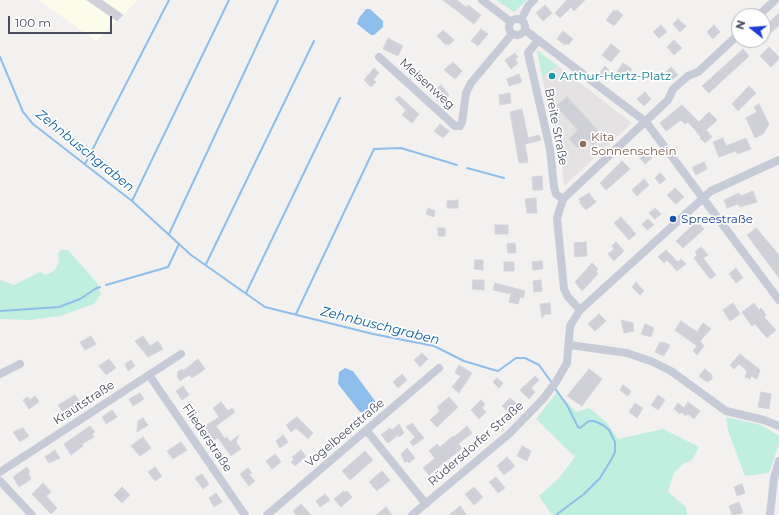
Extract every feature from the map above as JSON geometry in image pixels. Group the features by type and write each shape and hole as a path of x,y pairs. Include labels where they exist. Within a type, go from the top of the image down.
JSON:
{"street":[{"path":"482,0 511,22"},
{"path":"521,20 528,6 534,0"},
{"path":"766,8 775,0"},
{"path":"517,19 521,20 525,24 524,30 519,35 512,34 509,27 511,22 517,19"},
{"path":"524,30 646,122 779,300"},
{"name":"Meisenweg","path":"379,57 455,126 460,126 462,122 466,92 471,83 512,34"},
{"name":"Breite Straße","path":"538,40 528,53 550,149 554,187 556,194 563,199"},
{"path":"580,310 568,297 564,289 557,218 563,199 646,122 668,100 674,89 688,76 698,72 731,41"},
{"name":"Rüdersdorfer Straße","path":"412,515 509,434 551,389 567,363 570,345 570,326 580,310 703,197 726,184 779,160"},
{"path":"570,345 626,353 653,362 671,371 726,411 764,420 779,426"},
{"name":"Krautstraße","path":"0,472 181,354"},
{"path":"0,374 20,364"},
{"name":"Vogelbeerstraße","path":"267,515 439,368"},
{"name":"Fliederstraße","path":"149,375 245,515"},
{"path":"367,431 423,506 426,515"},
{"path":"770,515 774,478 779,461"},
{"path":"0,481 32,515"}],"shaded area":[{"path":"39,0 138,0 96,41"},
{"name":"Kita Sonnenschein","path":"558,66 632,123 564,186 562,165 542,77"}],"green space":[{"path":"496,0 527,0 514,12"},
{"path":"537,50 558,66 542,77"},
{"path":"61,250 68,250 97,283 101,294 94,304 60,316 30,320 0,319 0,280 14,285 40,272 46,275 55,270 59,261 58,254"},
{"path":"557,392 576,412 589,408 607,423 618,439 663,429 699,447 692,460 683,464 674,473 668,492 686,507 687,515 552,515 539,496 559,478 575,457 536,419"},
{"path":"726,417 761,425 779,436 779,444 769,473 745,476 728,431"}],"water":[{"path":"366,9 370,9 383,21 383,27 374,35 371,35 357,24 359,18"},
{"path":"345,368 353,371 375,401 376,408 373,414 360,412 338,384 339,372"}],"building":[{"path":"87,0 102,0 123,15 117,21"},
{"path":"443,0 457,0 467,8 468,5 481,15 474,24"},
{"path":"567,0 585,0 574,11 571,7 560,18 555,13"},
{"path":"545,5 552,13 543,21 536,13"},
{"path":"614,10 616,12 617,10 623,15 614,26 606,20"},
{"path":"779,13 779,26 771,32 771,20"},
{"path":"678,19 686,26 680,32 673,24"},
{"path":"661,25 667,32 659,38 653,32"},
{"path":"714,25 720,32 713,39 707,32"},
{"path":"481,29 488,34 478,46 471,41"},
{"path":"443,30 454,40 449,45 448,43 446,45 437,36"},
{"path":"563,31 573,39 568,45 566,43 565,45 557,39"},
{"path":"388,38 403,46 398,56 383,49"},
{"path":"674,40 682,48 674,55 667,47"},
{"path":"611,44 620,51 611,62 602,55"},
{"path":"768,48 770,48 779,57 779,59 771,67 760,56"},
{"path":"743,49 749,56 709,93 702,86"},
{"path":"515,53 518,57 515,59 518,63 511,69 505,60"},
{"path":"453,62 462,71 455,79 444,70"},
{"path":"623,63 632,69 627,77 623,75 620,80 614,76"},
{"path":"605,66 609,70 604,78 599,74"},
{"path":"671,67 678,75 671,81 664,74"},
{"path":"374,68 379,73 373,80 376,82 371,87 364,80"},
{"path":"519,74 522,82 509,86 507,79"},
{"path":"441,85 449,95 443,99 442,97 437,101 431,92"},
{"path":"749,86 756,93 738,111 732,104"},
{"path":"645,92 651,99 644,106 637,99"},
{"path":"510,93 511,103 500,105 499,95"},
{"path":"399,96 419,114 412,123 402,115 406,110 395,99"},
{"path":"567,97 603,136 593,145 588,139 578,148 569,139 578,130 556,106"},
{"path":"759,104 769,124 763,134 755,138 746,118 757,112 754,107"},
{"path":"682,105 699,122 709,112 717,120 706,130 712,137 705,143 688,122 685,124 681,120 666,131 660,123"},
{"path":"522,109 528,138 539,135 541,140 525,144 528,162 519,163 510,112"},
{"path":"440,124 449,131 443,138 434,131"},
{"path":"723,138 726,146 746,138 751,149 737,154 736,151 719,157 713,142"},
{"path":"644,148 652,158 645,164 637,154"},
{"path":"622,161 630,169 606,190 600,183"},
{"path":"704,162 707,169 696,175 692,167"},
{"path":"660,173 666,179 660,184 655,178"},
{"path":"542,176 543,190 533,190 532,177"},
{"path":"644,179 649,185 637,196 632,190"},
{"path":"675,188 684,197 676,204 667,195"},
{"path":"753,191 757,202 740,207 738,204 727,208 724,200 739,193 741,196"},
{"path":"589,193 596,202 586,210 579,202 581,201 579,199"},
{"path":"536,198 537,213 527,213 525,199"},
{"path":"458,200 458,208 447,208 447,201"},
{"path":"428,208 435,211 434,217 426,214"},
{"path":"655,208 661,214 655,219 649,213"},
{"path":"621,217 636,234 629,240 614,223"},
{"path":"648,219 654,225 647,230 642,224"},
{"path":"697,221 704,229 683,248 676,241"},
{"path":"495,225 508,225 508,234 495,234"},
{"path":"438,228 445,228 445,236 438,236"},
{"path":"756,228 779,255 779,278 747,235"},
{"path":"586,242 587,256 575,257 574,243"},
{"path":"616,242 624,251 614,261 608,254 614,249 612,246"},
{"path":"515,243 516,253 508,253 507,244"},
{"path":"701,247 708,255 703,258 716,275 710,279 694,258 697,255 695,252"},
{"path":"666,250 678,262 681,259 686,264 677,271 667,260 664,263 658,257"},
{"path":"475,260 483,260 483,270 474,269"},
{"path":"542,261 543,269 533,270 532,262"},
{"path":"504,262 514,262 514,271 504,271"},
{"path":"592,263 598,269 596,271 598,274 582,291 575,282"},
{"path":"736,268 743,278 736,283 729,274"},
{"path":"473,280 484,280 484,290 472,289"},
{"path":"541,280 542,291 534,292 533,281"},
{"path":"636,282 644,291 640,295 632,287"},
{"path":"495,283 525,291 523,298 520,297 518,304 509,302 511,294 493,290"},
{"path":"550,303 551,314 545,314 542,318 540,304"},
{"path":"733,303 740,314 730,321 723,310"},
{"path":"754,303 759,310 761,308 766,315 764,317 776,330 767,338 755,324 752,326 742,312"},
{"path":"599,314 606,321 595,331 588,324"},
{"path":"621,320 633,323 634,331 624,333"},
{"path":"681,321 697,332 703,323 711,329 700,341 704,346 697,355 693,351 697,346 675,330"},
{"path":"645,324 654,328 651,337 641,334"},
{"path":"91,336 96,344 85,350 80,342"},
{"path":"143,336 150,346 158,341 163,349 148,357 135,341"},
{"path":"660,342 670,345 664,356 655,352"},
{"path":"422,353 428,359 420,367 414,360"},
{"path":"740,354 760,370 757,379 751,376 750,379 745,377 747,371 739,364 734,369 730,365"},
{"path":"109,359 116,368 106,375 99,366"},
{"path":"198,359 205,369 192,378 189,375 180,381 177,376 177,372 182,369 183,371"},
{"path":"131,360 135,366 128,371 125,364"},
{"path":"459,365 472,373 459,393 452,387 461,376 455,373"},
{"path":"589,369 602,379 582,406 567,396"},
{"path":"705,369 712,375 712,379 707,382 699,376"},
{"path":"402,374 407,380 398,388 393,382"},
{"path":"535,376 539,380 531,388 535,392 529,399 520,390"},
{"path":"497,378 503,383 499,388 493,382"},
{"path":"623,385 631,391 628,396 620,390"},
{"path":"183,386 189,395 182,400 176,391"},
{"path":"761,392 771,394 769,409 758,407"},
{"path":"140,393 144,399 133,406 129,399"},
{"path":"75,395 80,402 65,415 58,405"},
{"path":"658,395 665,400 658,410 651,405"},
{"path":"35,396 39,402 29,409 23,400 28,397 30,400"},
{"path":"449,397 458,407 437,427 430,420 440,411 437,407"},
{"path":"510,398 519,406 511,415 502,406"},
{"path":"481,400 485,404 482,408 486,412 479,419 471,410"},
{"path":"221,402 228,411 232,408 235,412 216,426 225,439 227,437 230,442 239,435 236,442 241,449 231,456 218,438 211,442 202,428 219,417 213,408"},
{"path":"688,402 700,411 694,419 688,414 686,416 681,412 680,414 674,409 678,403 684,408"},
{"path":"635,403 643,408 637,418 629,412"},
{"path":"112,410 117,417 106,424 102,417"},
{"path":"297,417 313,433 308,439 296,428 291,432 286,425"},
{"path":"143,418 148,425 137,432 138,421"},
{"path":"412,423 424,438 413,446 410,442 415,437 406,427"},
{"path":"399,424 404,433 399,437 398,435 388,443 381,435 390,428 392,430"},
{"path":"90,426 95,432 92,434 94,437 82,444 83,446 71,455 64,444"},
{"path":"467,426 472,433 458,444 462,448 429,475 423,468 435,458 429,451 437,444 440,447"},
{"path":"23,428 29,436 20,442 13,432"},
{"path":"283,435 288,442 280,448 276,441"},
{"path":"143,437 151,448 140,456 131,446"},
{"path":"181,442 187,450 173,459 167,451"},
{"path":"522,446 531,451 527,461 517,456"},
{"path":"407,448 415,458 409,463 407,461 405,463 401,454"},
{"path":"55,450 60,458 49,463 45,457"},
{"path":"301,450 306,456 295,466 291,462 294,459 292,457"},
{"path":"365,451 373,460 350,480 342,471"},
{"path":"275,454 281,462 272,469 266,461"},
{"path":"507,457 515,466 504,475 497,466"},
{"path":"27,467 30,472 28,473 31,479 19,487 13,477"},
{"path":"155,467 162,476 155,481 148,472"},
{"path":"248,468 252,473 249,474 255,481 249,486 240,474"},
{"path":"382,471 390,480 377,491 369,482"},
{"path":"202,474 209,484 203,489 195,478"},
{"path":"496,477 505,488 498,493 489,482"},
{"path":"43,483 51,492 46,496 57,508 51,514 32,494"},
{"path":"742,484 745,493 737,496 734,487"},
{"path":"122,487 130,495 122,503 114,495"},
{"path":"474,487 483,497 474,505 465,494"},
{"path":"344,491 345,493 347,491 352,497 341,507 334,499"},
{"path":"216,493 222,502 214,507 209,498"},
{"path":"325,494 330,500 320,507 316,501"},
{"path":"739,502 743,513 732,515 729,506"},
{"path":"301,504 311,515 296,515 293,511"},
{"path":"460,506 467,515 449,515"},
{"path":"386,507 392,515 376,515"}],"waterway":[{"path":"85,164 169,0"},
{"path":"132,201 229,0"},
{"path":"169,234 278,0"},
{"path":"206,264 314,41"},
{"name":"Zehnbuschgraben","path":"0,57 23,112 33,124 132,201 191,255 265,307 373,334 434,346 464,361 498,371 516,358 525,358 539,365 552,383"},
{"path":"246,293 340,98"},
{"path":"296,314 374,149 401,148 457,165"},
{"path":"467,168 504,178"},
{"name":"Zehnbuschgraben","path":"106,285 168,267 179,244"},
{"name":"Zehnbuschgraben","path":"0,311 59,307 80,299 100,287"},
{"name":"Zehnbuschgraben","path":"554,387 567,405 578,427 580,428 589,421 594,421 603,425 609,430 615,442 615,452 600,478 584,494 556,515"}],"place":[{"name":"Arthur-Hertz-Platz","path":"552,76"},
{"name":"Kita Sonnenschein","path":"583,144"},
{"name":"Spreestraße","path":"673,219"}]}
